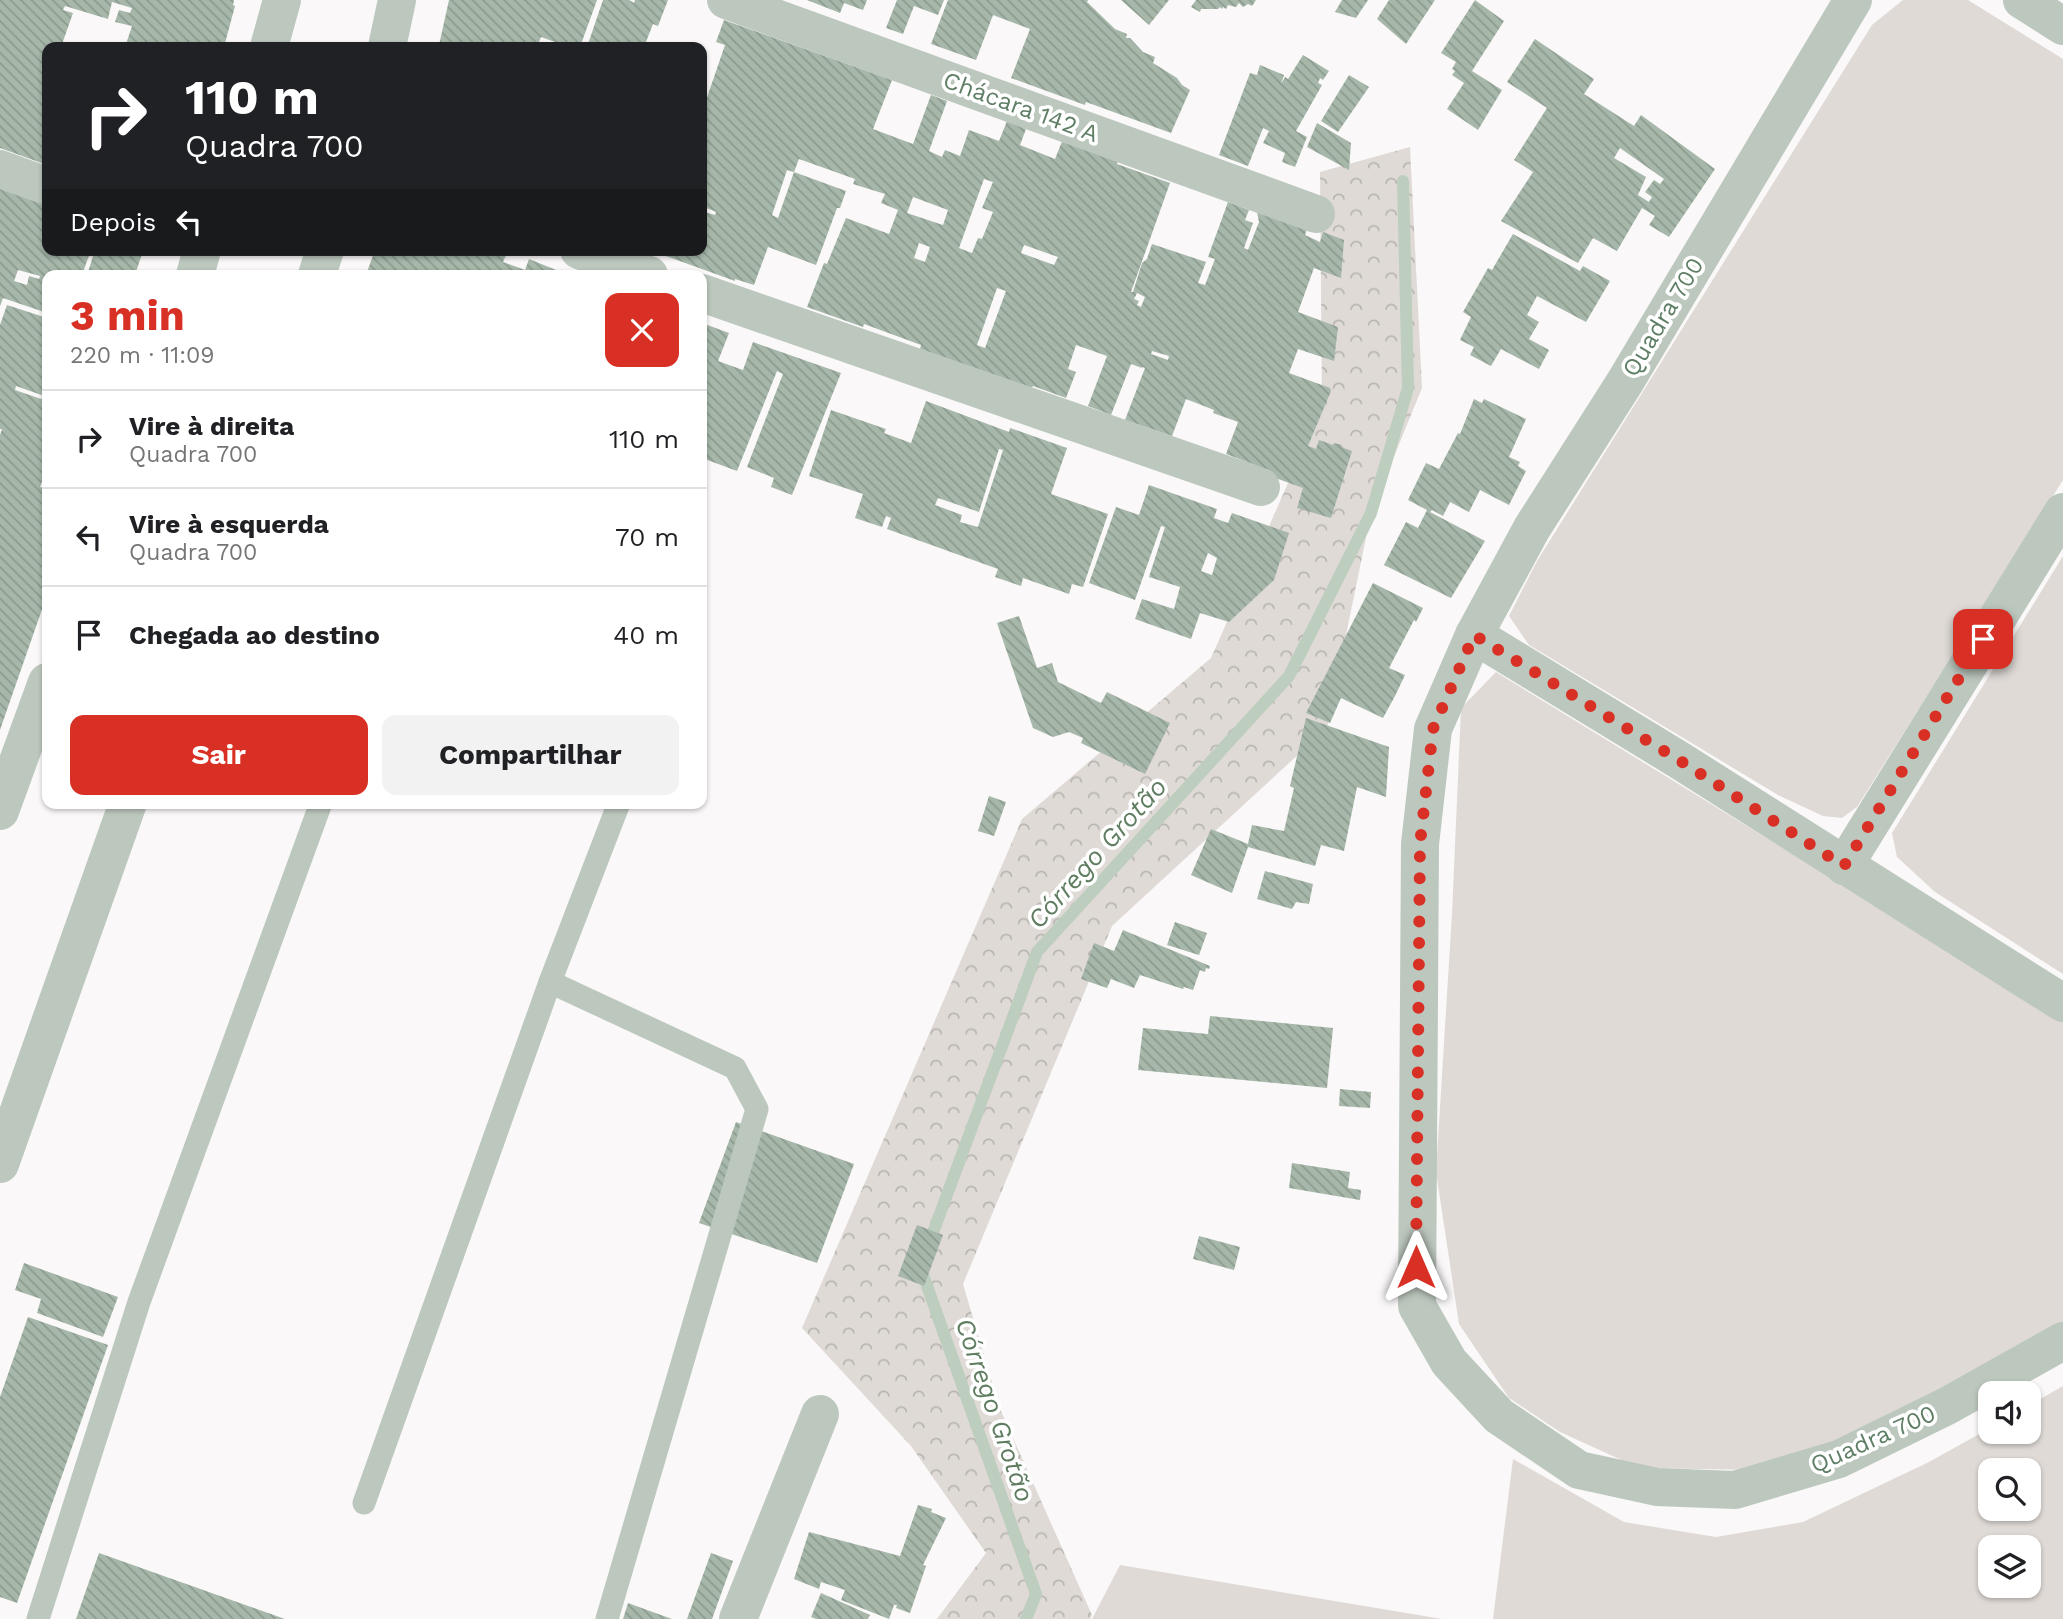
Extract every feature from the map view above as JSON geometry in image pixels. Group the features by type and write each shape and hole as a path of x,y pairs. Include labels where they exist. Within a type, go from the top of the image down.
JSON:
{"street":[{"path":"270,42 282,0"},
{"path":"388,42 397,0"},
{"name":"Chácara 142 A","path":"726,0 1315,214"},
{"name":"Quadra 700","path":"1853,0 1625,382 1532,528 1474,635 1433,729 1420,844 1417,1306 1449,1362 1499,1416 1579,1470 1657,1488 1735,1490 1839,1459 1947,1406 2063,1341"},
{"path":"2022,0 2063,26"},
{"path":"0,169 42,184"},
{"path":"596,256 635,270"},
{"path":"707,295 1261,488"},
{"path":"1844,866 2063,512"},
{"path":"1474,635 1679,760 2063,1003"},
{"path":"0,811 42,696"},
{"path":"0,1164 126,809"},
{"path":"738,1619 820,1414"}],"lane":[{"path":"38,1619 139,1302 319,809"},
{"path":"364,1503 550,982 617,809"},
{"path":"550,982 736,1068 757,1109 607,1619"}],"green space":[{"path":"1903,0 1968,0 2063,59 2063,480 1857,807 1842,818 1823,816 1778,795 1529,645 1509,616 1537,561 1872,25"},
{"path":"1410,147 1422,388 1371,513 1327,728 1112,926 963,1284 1000,1409 1092,1615 1090,1619 937,1619 986,1553 911,1446 802,1328 1022,819 1211,658 1322,406 1320,172"},
{"path":"2063,556 2063,974 1935,892 1897,857 1892,833"},
{"path":"1496,672 2063,1020 2063,1325 1912,1413 1759,1470 1639,1468 1560,1432 1509,1398 1459,1324 1436,1172 1461,708"},
{"path":"2063,1386 2063,1619 1493,1619 1513,1459 1624,1522 1716,1537 1803,1522 1929,1462 1978,1435 1978,1444 2041,1444 2041,1399"},
{"path":"1120,1565 1442,1619 1092,1619"}],"building":[{"path":"0,0 234,0 235,6 225,42 127,42 132,26 115,22 119,10 130,13 132,8 112,2 108,19 65,6 63,10 73,13 63,42 42,42 42,163 0,148"},
{"path":"449,0 597,0 582,42 555,42 541,37 539,42 440,42"},
{"path":"603,0 629,0 634,3 635,0 668,0 658,26 653,24 646,42 589,42"},
{"path":"807,0 867,0 863,10 844,3 840,13"},
{"path":"897,0 944,0 938,15 914,6 903,34 886,28"},
{"path":"948,0 1088,0 1115,29 1127,34 1126,38 1130,38 1143,52 1155,57 1153,63 1190,90 1171,133 1011,78 1030,29 993,15 976,60 931,44"},
{"path":"1121,0 1169,0 1149,25"},
{"path":"1196,0 1256,0 1252,6 1248,4 1243,7 1239,3 1236,7 1228,5 1226,9 1201,9 1200,12 1191,7"},
{"path":"1342,0 1368,0 1356,18 1335,12"},
{"path":"1389,0 1435,0 1406,44 1377,19"},
{"path":"1475,0 1504,21 1472,71 1502,90 1478,130 1447,109 1464,83 1452,75 1456,62 1441,53"},
{"path":"724,20 892,80 873,129 913,144 931,95 947,101 929,151 942,157 945,150 960,156 969,130 999,141 1007,121 1026,129 1020,145 1055,159 1063,139 1118,159 1117,164 1170,183 1131,292 1152,244 1206,262 1198,283 1205,285 1215,259 1208,257 1228,202 1249,210 1245,220 1253,223 1244,248 1248,250 1259,222 1257,212 1307,229 1305,235 1320,242 1323,232 1344,240 1341,278 1314,268 1298,312 1338,327 1334,361 1298,349 1289,373 1330,388 1331,391 1308,446 1316,449 1319,440 1342,445 1341,447 1352,451 1331,518 1297,508 1303,488 1253,470 1255,465 1226,454 1238,422 1213,413 1214,410 1186,399 1172,436 1125,420 1145,368 1131,364 1111,415 1088,406 1107,356 1076,345 1068,369 1076,372 1066,398 1033,386 1031,389 920,349 921,345 864,324 863,327 807,307 846,218 889,234 898,210 881,203 885,194 853,184 855,179 799,159 794,172 846,191 816,265 768,247 754,285 735,281 666,256 707,256 707,213 715,215 716,212 707,208 707,97 725,45 716,42","holes":["787,170 794,172 778,218 772,215","984,179 993,182 982,208 993,212 982,239 978,238 972,253 959,248","913,197 948,210 943,225 907,213","919,243 930,247 925,262 914,258","1024,245 1058,257 1054,265 1021,253","997,288 1006,291 985,348 977,345","1137,293 1145,297 1141,307 1137,305 1139,301 1134,299","1152,351 1169,356 1168,360 1151,354"]},
{"path":"1535,39 1594,79 1584,94 1634,126 1641,115 1715,169 1669,237 1649,225 1655,216 1642,208 1617,251 1593,238 1578,263 1501,221 1533,172 1514,160 1547,108 1507,82","holes":["1620,148 1664,179 1660,184 1654,180 1645,192 1652,197 1649,202 1638,195 1646,177 1614,158"]},
{"path":"1303,55 1329,71 1323,80 1320,78 1318,83 1322,85 1296,131 1307,137 1295,167 1282,162 1285,153 1263,143 1269,131 1263,128 1248,166 1219,155 1250,73 1257,75 1260,65 1284,75 1281,84 1285,77 1288,79"},
{"path":"1349,75 1369,87 1338,132 1321,121"},
{"path":"1317,123 1351,143 1349,170 1307,147"},
{"path":"0,180 42,194 42,256 89,256 84,270 42,270 42,311 3,298 0,306","holes":["18,270 40,276 39,279 29,276 27,285 14,281"]},
{"path":"1513,234 1580,271 1583,266 1610,281 1586,322 1537,296 1527,315 1539,322 1529,339 1549,350 1539,369 1501,349 1491,366 1470,355 1474,347 1460,340 1471,317 1463,312 1488,268 1492,270"},
{"path":"93,256 141,256 137,270 89,270"},
{"path":"373,256 506,256 503,262 525,270 368,270"},
{"path":"529,259 556,270 525,270"},
{"path":"7,305 42,316 42,395 16,386 15,390 42,399 42,609 0,730 2,429 0,325"},
{"path":"707,325 729,333 718,361 743,370 753,342 841,373 792,495 771,487 774,478 747,467 783,374 777,371 737,471 707,460"},
{"path":"1474,399 1482,403 1484,399 1526,419 1509,457 1520,462 1518,466 1526,471 1509,505 1480,490 1469,512 1450,502 1443,516 1432,510 1430,512 1485,541 1451,598 1384,565 1406,522 1418,528 1427,510 1408,500 1426,463 1439,469 1458,433 1460,434"},
{"path":"926,401 1009,432 1010,428 1067,448 1051,494 1108,514 1083,587 1072,584 1069,594 1023,578 1021,586 995,577 998,569 887,529 891,518 886,516 882,527 855,518 863,494 809,476 831,410 886,429 884,433 911,443","holes":["999,449 1003,450 978,527 960,522 962,515 935,505 938,498 979,512"]},
{"path":"1149,485 1217,509 1214,518 1228,523 1232,513 1289,533 1274,580 1229,622 1200,613 1191,639 1135,619 1142,599 1174,609 1180,587 1149,577 1165,527 1161,526 1135,600 1089,583 1116,507 1139,515","holes":["1208,553 1217,558 1212,575 1201,571"]},
{"path":"1373,583 1423,608 1389,668 1405,675 1383,718 1341,698 1330,723 1306,713"},
{"path":"1019,616 1037,668 1052,663 1058,682 1101,703 1107,692 1170,723 1145,774 1081,743 1083,738 1069,732 1053,737 1033,728 997,623"},
{"path":"1306,718 1389,747 1386,797 1357,787 1344,851 1321,845 1315,866 1248,847 1232,893 1191,875 1211,829 1248,844 1252,825 1284,831 1294,788 1290,786"},
{"path":"989,796 1006,802 994,836 978,831"},
{"path":"1265,871 1313,884 1309,904 1296,902 1292,909 1257,899"},
{"path":"1175,922 1207,933 1199,955 1167,945"},
{"path":"1123,930 1210,966 1209,969 1206,968 1205,972 1200,970 1193,990 1140,975 1134,988 1111,979 1107,988 1081,979 1094,943 1114,951"},
{"path":"1210,1016 1333,1028 1327,1088 1138,1070 1143,1028 1208,1034"},
{"path":"1340,1089 1371,1092 1370,1108 1339,1106"},
{"path":"736,1122 854,1164 817,1263 699,1223"},
{"path":"1292,1163 1350,1172 1348,1188 1361,1190 1360,1200 1289,1188"},
{"path":"917,1225 943,1235 924,1286 898,1276"},
{"path":"1199,1236 1240,1247 1234,1270 1193,1259"},
{"path":"24,1263 118,1297 103,1337 37,1313 41,1299 15,1290"},
{"path":"28,1317 108,1345 17,1603 0,1597 0,1397"},
{"path":"918,1505 932,1509 931,1512 946,1518 923,1565 926,1566 910,1613 894,1605 889,1619 841,1600 845,1590 821,1582 819,1589 794,1579 809,1532 900,1556"},
{"path":"99,1553 285,1619 76,1619"},
{"path":"711,1553 733,1561 712,1619 687,1619"},
{"path":"821,1593 870,1615 868,1619 811,1617"},
{"path":"628,1603 672,1619 623,1619"}],"waterway":[{"name":"Córrego Grotão","path":"928,1246 1037,952 1289,676 1371,513 1408,388 1403,181"},
{"name":"Córrego Grotão","path":"920,1266 1036,1594 1026,1619"}],"route":[{"path":"1416,1267 1420,844 1433,729 1474,635 1679,760 1844,866 1983,639"}]}
